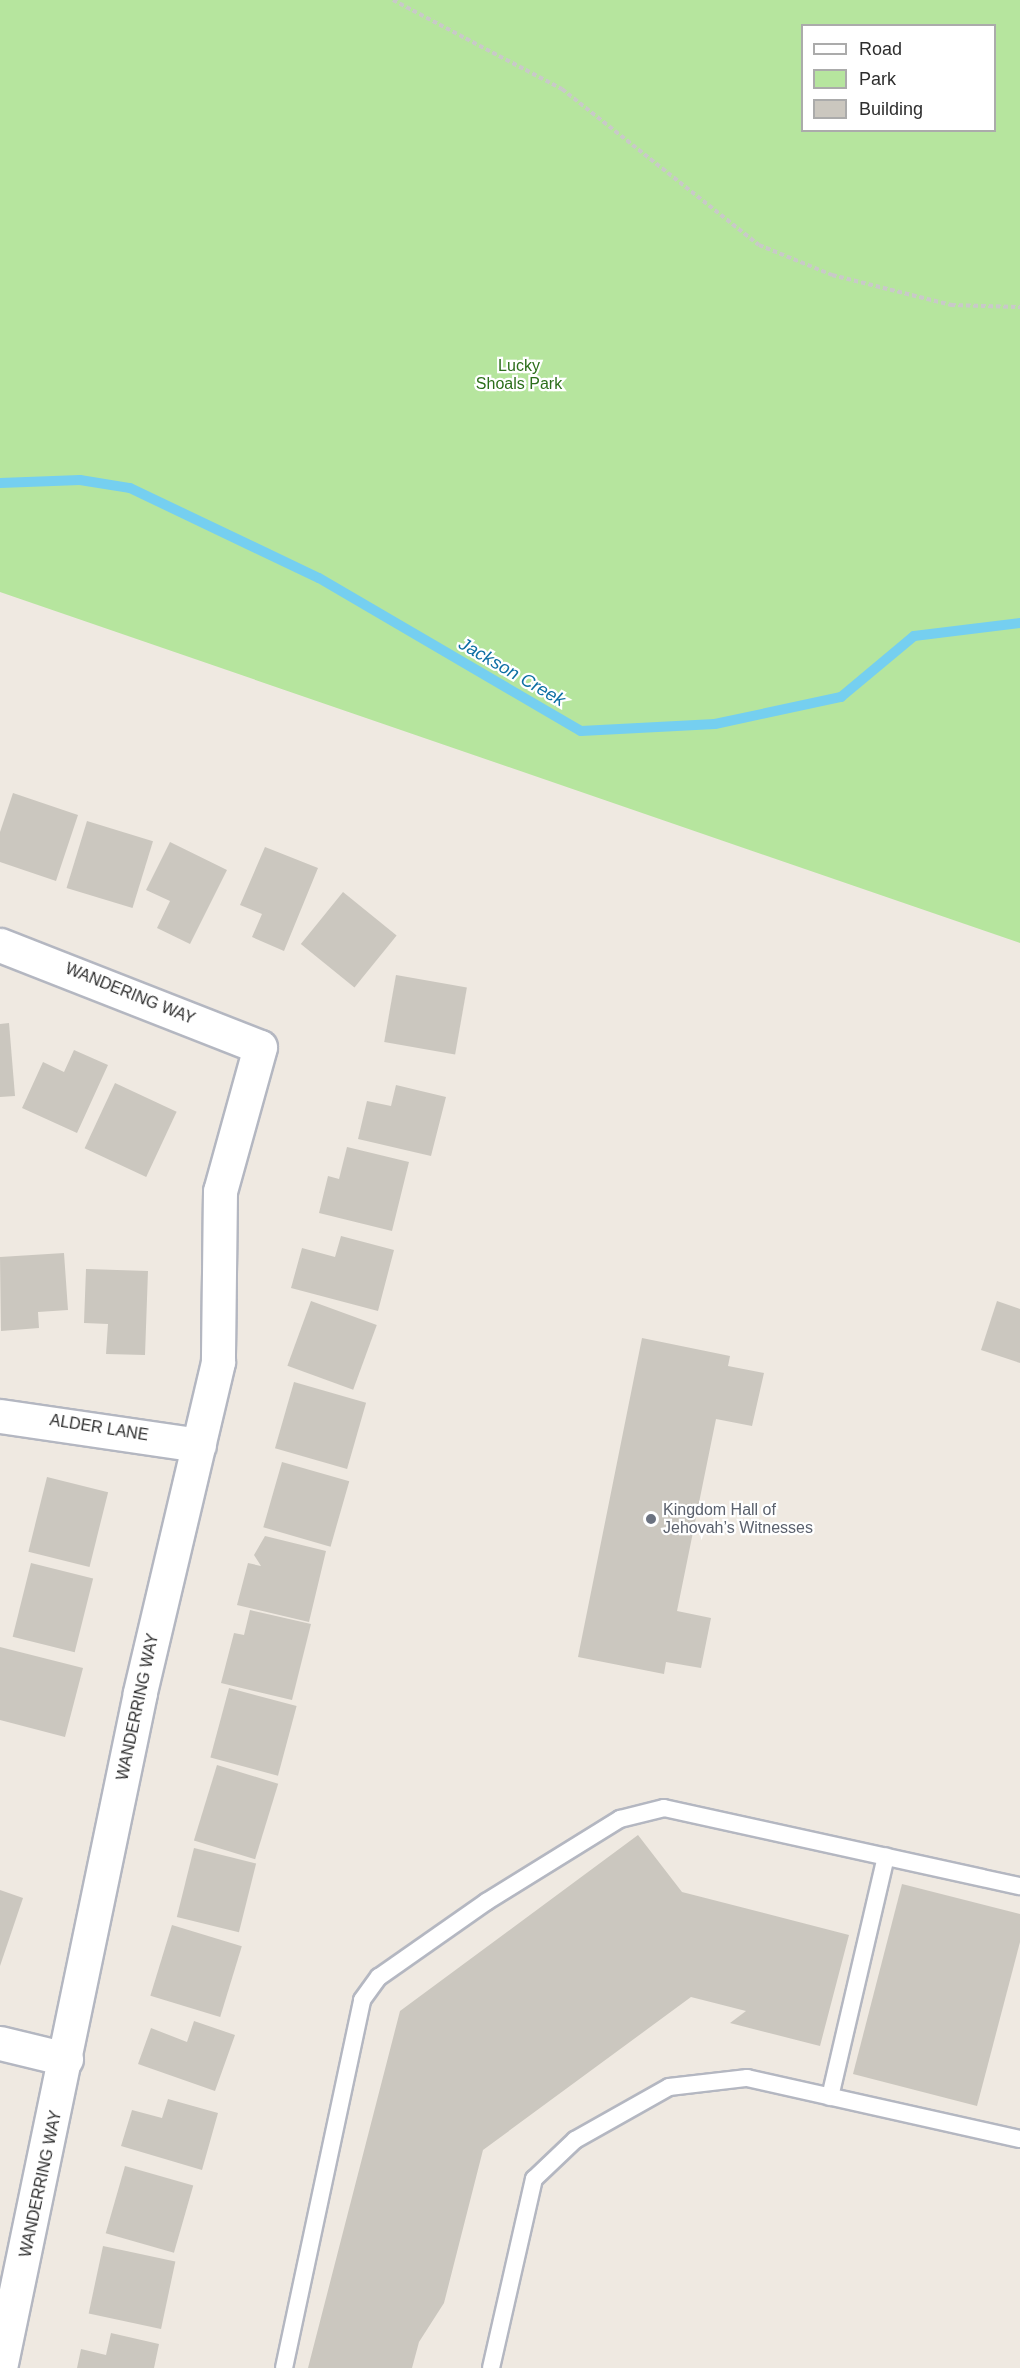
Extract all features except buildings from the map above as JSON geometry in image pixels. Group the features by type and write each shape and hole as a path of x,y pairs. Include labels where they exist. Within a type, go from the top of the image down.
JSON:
{"street":[{"name":"WANDERING WAY","path":"0,945 260,1047"},
{"name":"WANDERRING WAY","path":"0,2368 66,2059 140,1693 218,1362 220,1191 260,1047"},
{"name":"ALDER LANE","path":"0,1416 199,1444"},
{"path":"0,2043 66,2059"}],"lane":[{"path":"284,2368 362,2000 379,1977 620,1819 664,1808 1020,1886"},
{"path":"830,2097 886,1856"},
{"path":"490,2368 534,2179 575,2140 669,2087 747,2078 1020,2139"}],"path":[{"path":"393,0 562,89 759,245 831,275 951,305 1020,307"}],"green space":[{"name":"Lucky Shoals Park","path":"0,0 1020,0 1020,943 0,592"}],"waterway":[{"name":"Jackson Creek","path":"0,483 80,480 130,488 319,578 581,731 715,724 841,697 914,636 1020,623"}],"place":[{"name":"Kingdom Hall of Jehovah’s Witnesses","path":"651,1519"}]}
